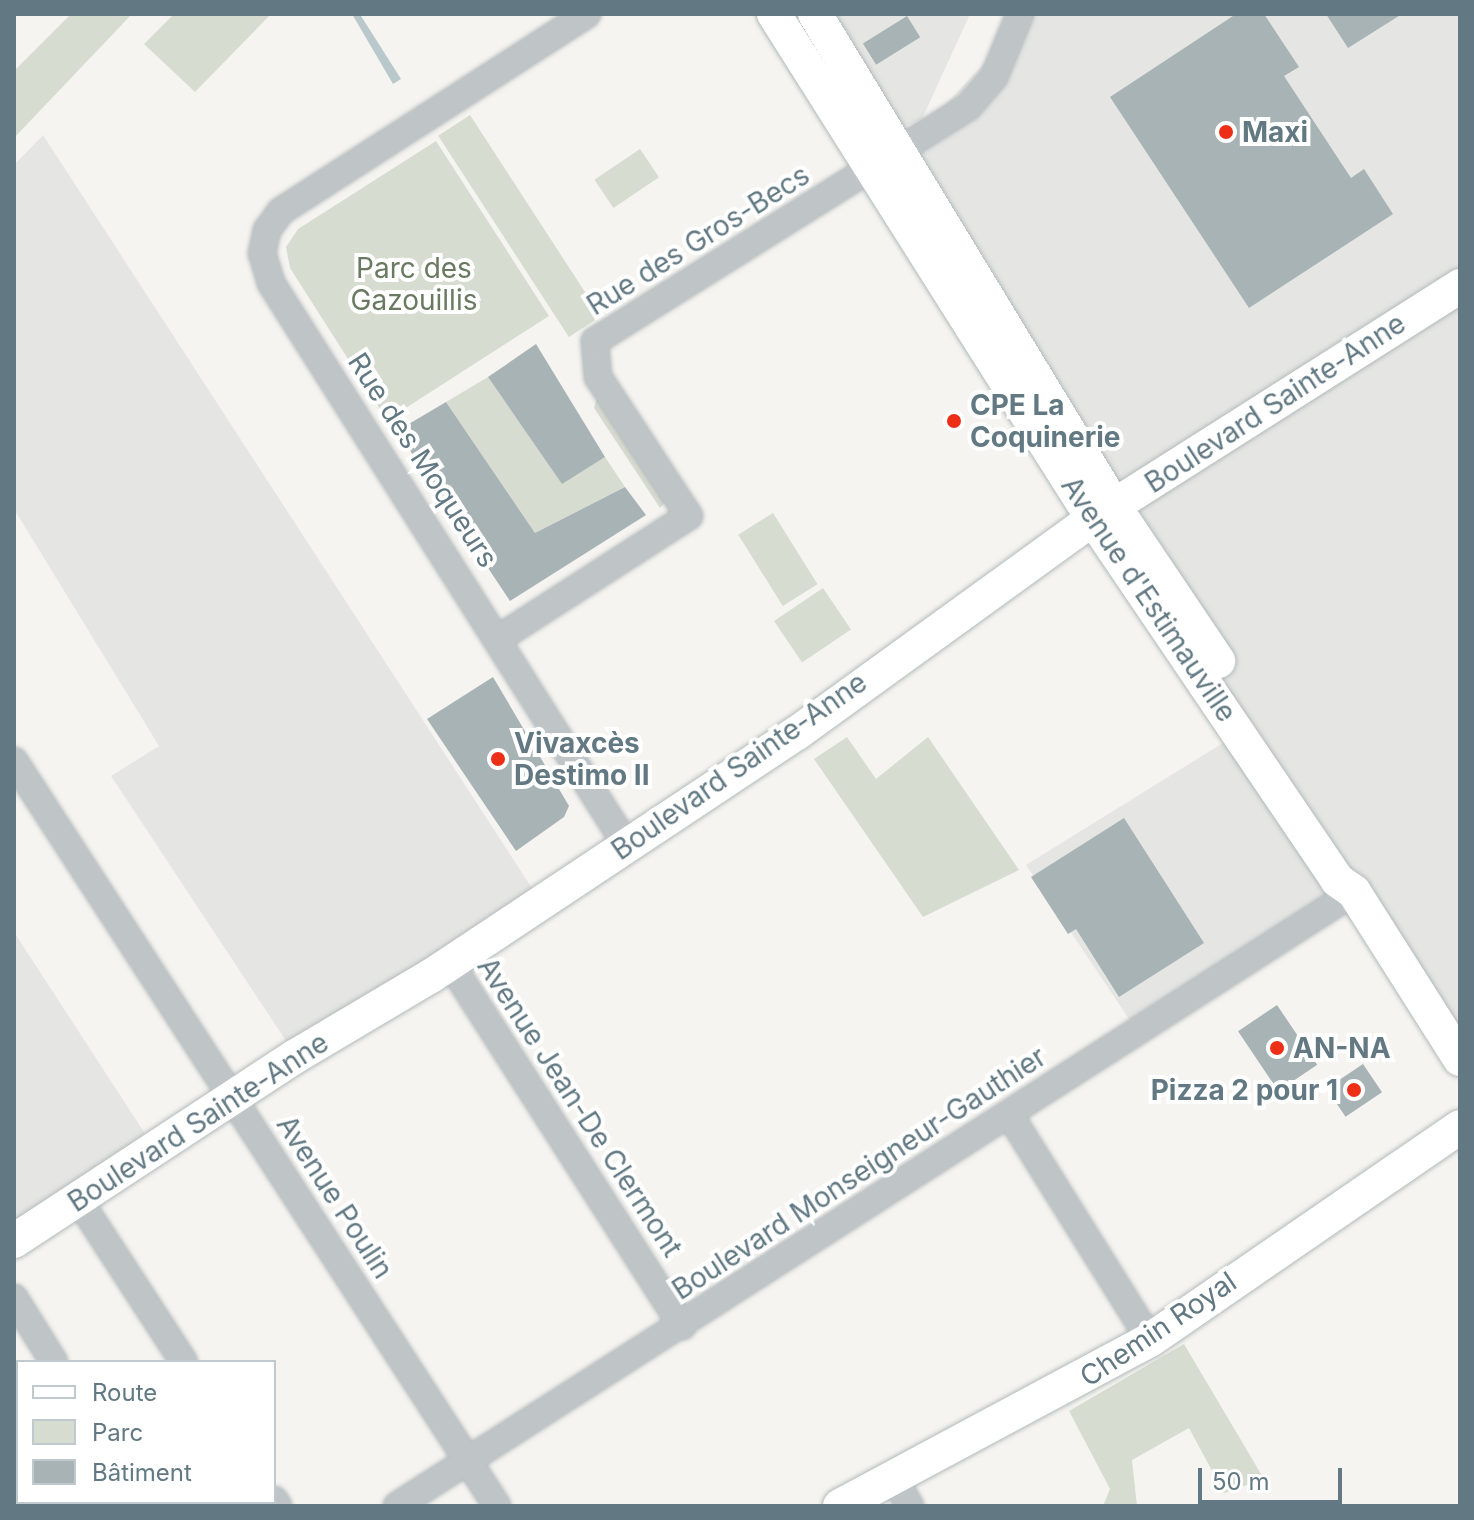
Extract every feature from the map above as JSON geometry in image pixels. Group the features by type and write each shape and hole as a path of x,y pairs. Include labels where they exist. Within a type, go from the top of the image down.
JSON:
{"main road":[{"name":"Avenue d'Estimauville","path":"774,14 887,162 1104,512 1357,869 1354,892 1460,1059"},
{"name":"Avenue d'Estimauville","path":"815,14 887,162"},
{"name":"Boulevard Sainte-Anne","path":"14,1241 450,963 797,733 1104,512 1460,286"},
{"name":"Chemin Royal","path":"840,1506 892,1475 1076,1385 1150,1340 1460,1127"}],"street":[{"name":"Rue des Moqueurs","path":"587,14 288,206 271,223 262,245 271,283 627,846"},
{"path":"887,162 968,107 994,77 1020,14"},
{"name":"Rue des Gros-Becs","path":"498,639 689,516 598,377 595,341 887,162"},
{"name":"Avenue Poulin","path":"14,761 497,1506"},
{"name":"Boulevard Monseigneur-Gauthier","path":"397,1506 682,1326 1354,892"},
{"name":"Avenue Jean-De Clermont","path":"450,963 682,1326"},
{"path":"1009,1114 1150,1340"},
{"path":"78,1199 183,1360"},
{"path":"14,1298 53,1360"},
{"path":"892,1475 910,1506"}],"shaded area":[{"path":"352,14 361,16 401,79 393,84"},
{"path":"826,14 970,14 922,119 898,129"},
{"path":"1020,14 1460,14 1460,1059 1354,892 1137,1031 1026,865 1239,733 900,154 1012,33"},
{"path":"43,135 541,902 296,1056 111,776 159,746 14,509 14,165"},
{"path":"14,932 155,1149 14,1241"}],"green space":[{"path":"71,14 132,14 14,138 14,71"},
{"path":"174,14 271,14 195,92 144,44"},
{"path":"470,115 601,316 569,337 438,136"},
{"name":"Parc des Gazouillis","path":"436,141 549,316 387,420 290,268 286,247 298,229"},
{"path":"640,149 659,177 613,208 594,180"},
{"path":"488,377 562,483 605,457 625,487 535,533 446,402"},
{"path":"597,397 667,500 660,508 594,408"},
{"path":"773,513 818,584 783,606 738,535"},
{"path":"823,588 851,629 802,662 774,621"},
{"path":"847,737 876,779 928,737 1019,870 923,917 814,759"},
{"path":"1184,1344 1264,1479 1224,1493 1189,1428 1132,1460 1137,1506 1103,1506 1110,1489 1069,1411"}],"building":[{"name":"Maxi","path":"1236,14 1264,14 1299,67 1284,76 1351,178 1364,169 1393,214 1249,308 1110,97"},
{"path":"1326,14 1402,14 1348,48"},
{"path":"907,16 920,37 876,65 863,44"},
{"path":"536,344 605,457 562,484 488,377"},
{"path":"446,402 535,533 625,487 646,515 510,601 397,431"},
{"name":"Vivaxcès Destimo II","path":"493,677 569,806 564,817 516,851 427,719"},
{"path":"1124,818 1204,943 1119,997 1076,929 1068,934 1031,877"},
{"name":"AN-NA","path":"1277,1005 1317,1065 1278,1091 1238,1031"},
{"name":"Pizza 2 pour 1","path":"1363,1064 1382,1092 1346,1117 1327,1089"}],"place":[{"name":"Maxi","path":"1226,132"},
{"name":"CPE La Coquinerie","path":"954,421"},
{"name":"Vivaxcès Destimo II","path":"498,759"},
{"name":"AN-NA","path":"1277,1048"},
{"name":"Pizza 2 pour 1","path":"1354,1090"}]}
